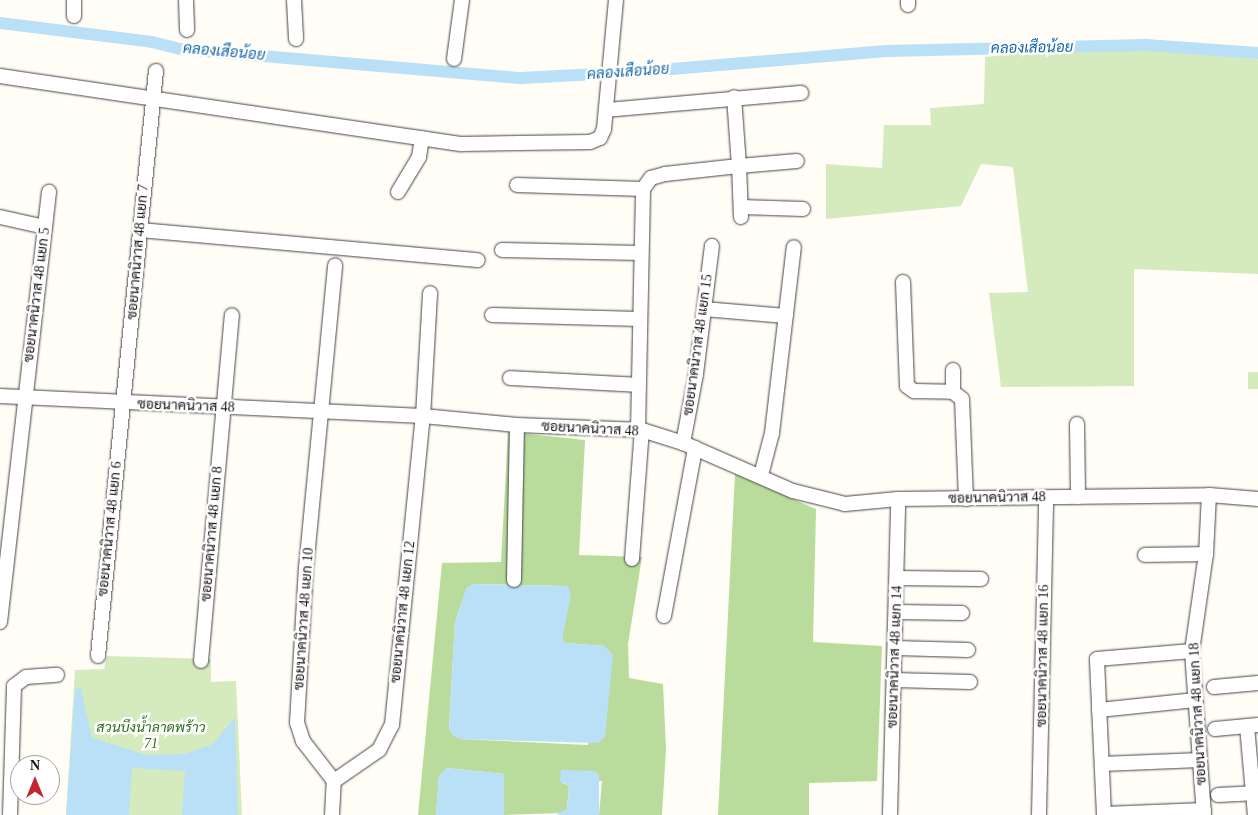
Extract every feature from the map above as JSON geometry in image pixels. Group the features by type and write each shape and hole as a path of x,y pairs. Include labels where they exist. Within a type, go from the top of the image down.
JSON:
{"street":[{"path":"74,0 74,16"},
{"path":"186,0 187,30"},
{"path":"294,0 296,38"},
{"path":"454,59 462,0"},
{"path":"0,76 152,100 462,144 590,142 600,138 606,110 616,0"},
{"name":"ซอยนาคนิวาส 48 แยก 7","path":"125,404 156,71"},
{"path":"606,110 734,97 801,93"},
{"path":"734,97 740,166 741,212 803,209"},
{"path":"398,192 419,157 422,138"},
{"path":"632,559 640,430 638,385 643,189 651,178 665,174 797,161"},
{"path":"518,185 643,189"},
{"name":"ซอยนาคนิวาส 48 แยก 5","path":"0,622 24,398 49,192"},
{"path":"0,217 45,227"},
{"path":"140,230 478,260"},
{"name":"ซอยนาคนิวาส 48 แยก 15","path":"664,616 689,446 712,246"},
{"path":"761,475 772,433 794,247"},
{"path":"502,250 640,253"},
{"name":"ซอยนาคนิวาส 48 แยก 10","path":"334,780 303,741 297,723 306,568 323,412 335,265"},
{"path":"903,282 907,386 914,391 953,392 962,399 966,499"},
{"name":"ซอยนาคนิวาส 48 แยก 12","path":"334,780 379,750 392,725 423,416 430,293"},
{"path":"704,309 786,316"},
{"name":"ซอยนาคนิวาส 48 แยก 8","path":"201,661 216,471 225,408 232,315"},
{"path":"492,315 639,319"},
{"path":"953,370 953,392"},
{"path":"510,378 638,385"},
{"name":"ซอยนาคนิวาส 48","path":"0,396 125,404 423,416 517,425 640,430 689,446 793,490 845,504 898,499 1209,495 1258,499"},
{"name":"ซอยนาคนิวาส 48 แยก 6","path":"98,656 125,404"},
{"path":"1077,424 1078,497"},
{"path":"514,580 517,425"},
{"name":"ซอยนาคนิวาส 48 แยก 18","path":"1204,813 1192,651 1206,554 1209,495"},
{"name":"ซอยนาคนิวาส 48 แยก 16","path":"1039,815 1046,498"},
{"name":"ซอยนาคนิวาส 48 แยก 14","path":"890,815 898,499"},
{"path":"1145,555 1206,554"},
{"path":"897,578 981,580"},
{"path":"896,612 962,613"},
{"path":"895,648 968,650"},
{"path":"1192,651 1097,659 1104,815 1204,813"},
{"path":"10,815 14,686 26,677 57,675"},
{"path":"894,680 970,682"},
{"path":"1214,687 1258,684"},
{"path":"1099,710 1195,700"},
{"path":"1214,729 1252,726 1256,793 1255,815"},
{"path":"1102,764 1200,760"},
{"path":"332,815 334,780"},
{"path":"1218,795 1256,793"}],"green space":[{"path":"1145,50 1258,59 1258,274 1134,269 1134,386 1001,387 989,293 1028,292 1013,167 981,164 961,206 826,219 826,164 882,168 884,125 931,125 930,108 984,104 985,57 1043,51"},
{"path":"1248,372 1258,372 1258,389 1248,389"},
{"path":"508,432 585,440 579,555 642,557 628,644 629,678 663,684 666,749 662,815 599,815 602,781 561,782 569,786 567,809 563,813 504,815 504,774 447,768 439,776 436,815 418,815 442,563 501,562","holes":["473,584 568,586 562,639 565,643 605,646 588,745 460,739 453,735 449,728 455,622 467,588"]},
{"path":"735,474 816,509 813,642 882,646 877,781 809,783 809,815 718,815"},
{"name":"สวนบึงน้ำลาดพร้าว 71","path":"107,656 211,659 211,682 236,681 242,815 66,815 75,670 104,669"}],"water":[{"path":"473,584 568,586 571,595 562,639 566,643 605,646 613,655 605,737 598,743 460,739 453,735 449,728 455,622 467,588"},
{"path":"81,688 92,738 147,755 184,754 213,744 235,717 238,815 182,815 185,771 132,768 129,815 66,815 75,689"},
{"path":"447,768 504,774 504,815 436,815 439,776"},
{"path":"561,770 595,771 599,775 599,815 556,815 567,809 569,786 560,781"}],"waterway":[{"name":"คลองเสือน้อย","path":"0,23 152,42 181,49 521,78 636,72 886,51 1146,45 1258,53"}]}
